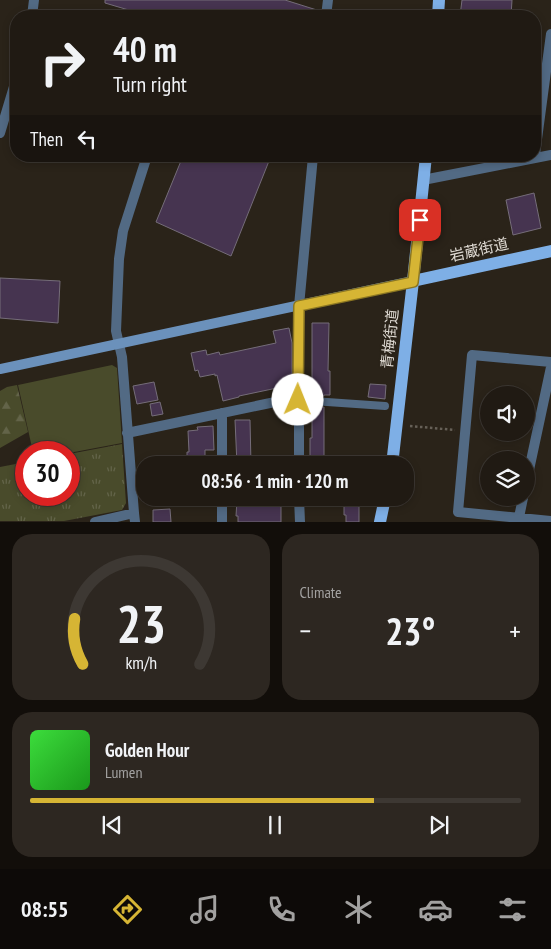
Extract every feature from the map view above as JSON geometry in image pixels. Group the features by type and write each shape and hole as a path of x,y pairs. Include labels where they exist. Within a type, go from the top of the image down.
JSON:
{"main road":[{"name":"青梅街道","path":"393,456 425,162"},
{"name":"岩蔵街道","path":"413,282 551,250"},
{"path":"380,522 383,506"}],"street":[{"path":"541,110 551,34"},
{"path":"0,133 10,100"},
{"path":"95,522 135,517 122,357 116,331 119,259 123,231 145,162"},
{"path":"299,456 299,306 312,162"},
{"path":"423,180 507,162"},
{"path":"0,369 413,282"},
{"path":"551,362 472,355 458,512 519,520 551,521"},
{"path":"533,451 551,367"},
{"path":"127,433 299,398"},
{"path":"222,413 222,456"},
{"path":"222,506 222,522"},
{"path":"299,506 300,522"},
{"path":"519,520 522,506"}],"lane":[{"path":"299,398 385,406"}],"path":[{"path":"396,425 466,432"}],"green space":[{"path":"112,365 117,368 122,443 80,451 80,441 31,441 18,385"},
{"path":"17,385 28,432 0,448 0,391"},
{"path":"122,444 126,503 122,510 64,521 0,521 0,467 15,464 15,506 80,506 80,452"}],"building":[{"path":"105,0 285,0 317,10 129,10 105,3"},
{"path":"462,0 512,0 511,10 461,10"},
{"path":"181,162 269,162 231,256 156,222"},
{"path":"534,193 541,228 513,235 506,200"},
{"path":"0,278 60,281 58,323 0,318"},
{"path":"312,323 329,323 328,371 330,371 330,395 312,395"},
{"path":"289,328 292,343 292,383 223,401 217,375 200,377 198,370 195,371 191,353 206,350 207,355 219,352 220,355 276,343 273,331"},
{"path":"154,382 158,400 137,404 133,386"},
{"path":"370,384 386,385 385,399 368,397"},
{"path":"160,402 163,414 152,416 150,404"},
{"path":"312,407 324,407 324,456 310,456 310,438 312,438"},
{"path":"235,420 250,420 251,456 237,456"},
{"path":"213,426 214,450 205,450 205,456 187,456 187,452 189,452 188,431 198,430 197,427"},
{"path":"237,506 281,506 281,522 238,522 238,516 236,516"},
{"path":"344,506 359,506 359,522 346,522 346,515 344,515"},
{"path":"170,509 171,522 153,522 153,510"}],"route":[{"path":"298,400 299,306 413,282 420,220"}]}
